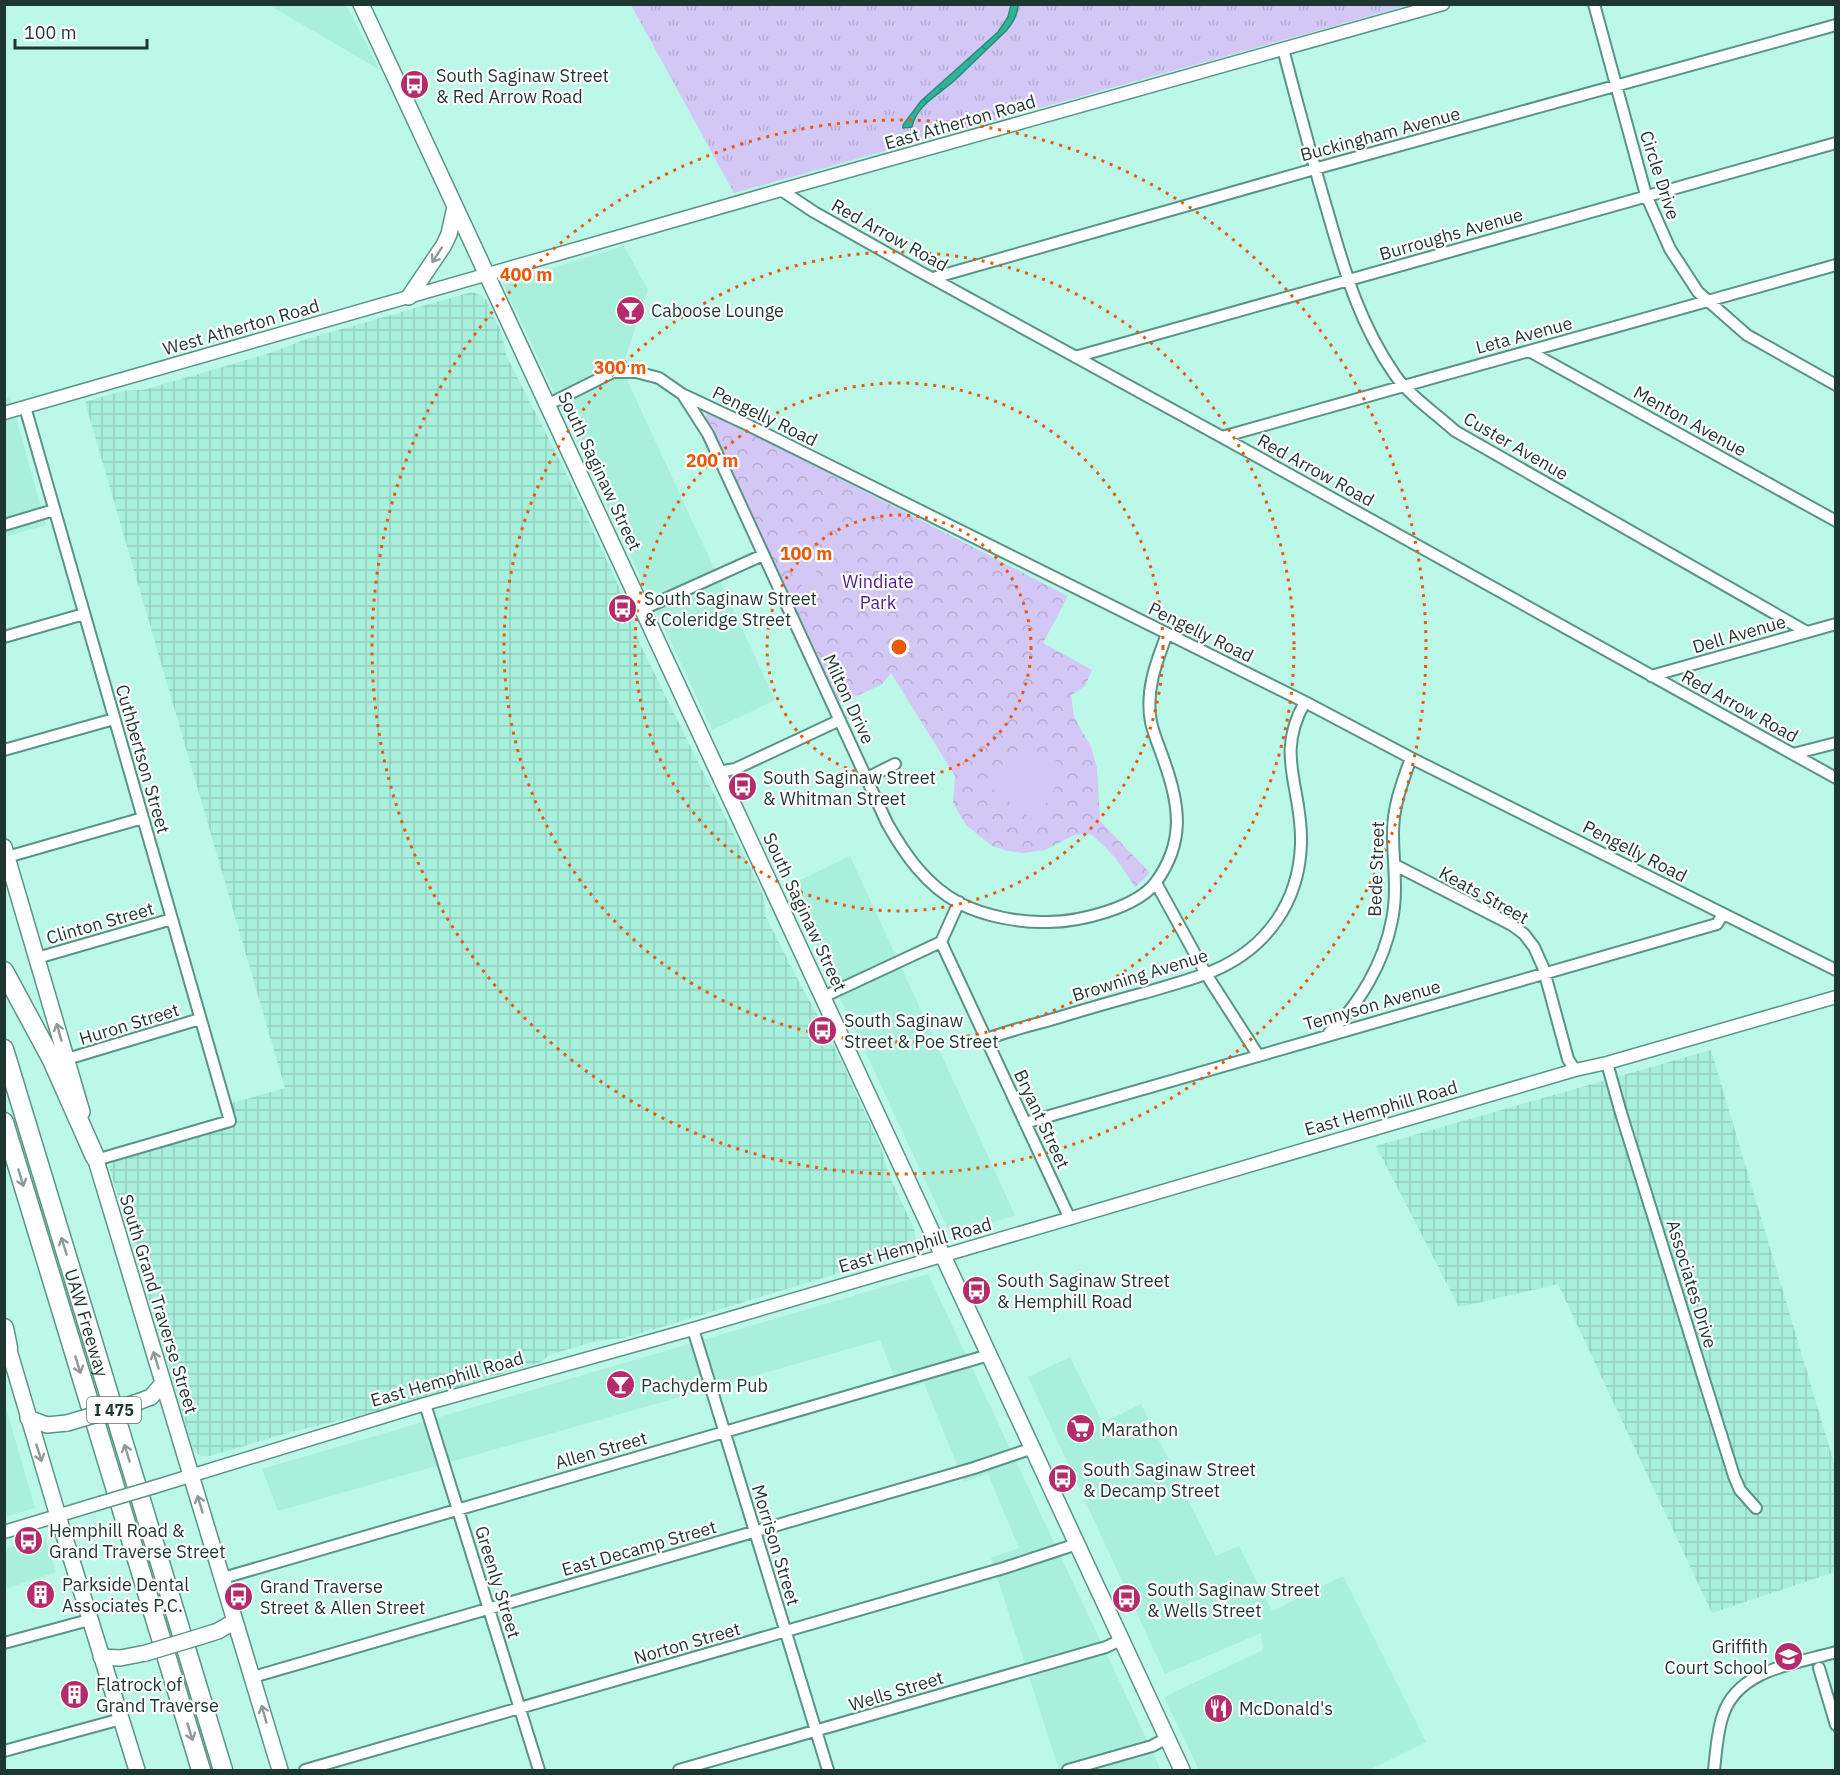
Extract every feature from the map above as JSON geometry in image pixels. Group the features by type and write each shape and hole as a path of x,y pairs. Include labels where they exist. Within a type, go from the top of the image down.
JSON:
{"highway":[{"path":"4,971 52,1060 95,1159"},
{"name":"UAW Freeway","path":"4,1049 223,1770"},
{"name":"UAW Freeway","path":"4,1122 201,1770"},
{"path":"4,1328 6,1342"}],"main road":[{"name":"South Saginaw Street","path":"362,4 1182,1770"},
{"path":"409,297 447,239 455,207"},
{"name":"South Grand Traverse Street","path":"6,852 95,1159 280,1770"},
{"path":"6,1342 89,1620 137,1770"},
{"path":"28,1418 47,1425 67,1423 151,1397 163,1383"},
{"path":"101,1657 120,1658 146,1653 218,1631 236,1621"}],"street":[{"name":"East Atherton Road","path":"487,275 1443,4"},
{"name":"Circle Drive","path":"1594,4 1646,195 1670,249 1698,292 1747,335 1836,385"},
{"name":"Buckingham Avenue","path":"933,278 1836,24"},
{"name":"Custer Avenue","path":"1283,49 1348,281 1372,336 1404,385 1455,431 1807,632"},
{"name":"Burroughs Avenue","path":"1075,357 1836,143"},
{"name":"Red Arrow Road","path":"781,190 814,212 1836,778"},
{"name":"Leta Avenue","path":"1222,437 1836,265"},
{"name":"West Atherton Road","path":"4,413 487,275"},
{"name":"Menton Avenue","path":"1529,351 1836,521"},
{"name":"Pengelly Road","path":"547,405 613,372 636,372 659,378 682,394 1305,702 1411,758 1836,970"},
{"name":"Milton Drive","path":"682,394 708,434 887,823 902,849 933,884 959,902 990,914 1047,922 1093,915 1114,909 1137,898 1156,883 1172,855 1178,834 1177,806 1151,722 1149,696 1154,668 1167,634"},
{"name":"Cuthbertson Street","path":"26,407 230,1121 95,1159"},
{"path":"4,525 54,510"},
{"path":"643,609 763,555"},
{"path":"4,637 84,614"},
{"name":"Dell Avenue","path":"1651,676 1836,624"},
{"name":"Browning Avenue","path":"987,1039 1206,974 1251,949 1270,930 1285,910 1299,869 1302,844 1301,818 1290,760 1291,739 1305,702"},
{"path":"4,750 114,718"},
{"path":"718,772 735,769 840,720"},
{"path":"1793,754 1836,742"},
{"name":"Bede Street","path":"1326,1036 1346,1017 1369,981 1382,955 1393,919 1395,811 1398,791 1411,758"},
{"path":"867,778 895,764"},
{"path":"6,852 143,818"},
{"name":"Keats Street","path":"1395,865 1512,925 1524,934 1534,947 1543,967 1568,1059 1575,1070"},
{"path":"1156,883 1206,974 1258,1055"},
{"path":"823,997 941,942 959,902"},
{"name":"Tennyson Avenue","path":"1025,1123 1718,924 1723,914"},
{"name":"Clinton Street","path":"38,958 172,919"},
{"name":"Bryant Street","path":"941,942 1070,1219"},
{"name":"East Hemphill Road","path":"4,1532 425,1404 693,1329 1575,1070 1607,1063 1836,997"},
{"name":"Huron Street","path":"67,1059 200,1019"},
{"name":"Associates Drive","path":"1607,1063 1734,1476 1740,1490 1756,1508"},
{"name":"Morrison Street","path":"693,1329 828,1770"},
{"name":"Allen Street","path":"223,1578 989,1355"},
{"name":"Greenly Street","path":"425,1404 538,1770"},
{"name":"East Decamp Street","path":"253,1677 974,1468 1018,1455 1033,1448"},
{"name":"Norton Street","path":"305,1770 1004,1568 1077,1544"},
{"path":"4,1643 89,1620"},
{"name":"Wells Street","path":"679,1770 1106,1647 1121,1640"},
{"path":"1714,1770 1722,1716 1736,1691 1755,1677 1836,1652"},
{"path":"1820,1668 1836,1725"},
{"path":"4,1751 121,1719"},
{"path":"1068,1770 1152,1746 1167,1738"}],"shaded area":[{"path":"269,5 346,5 380,70"},
{"path":"624,246 648,290 625,359 628,382 775,700 712,730 503,283"},
{"path":"472,292 486,300 502,334 506,355 563,467 635,621 639,642 759,886 763,895 766,917 826,1029 881,1147 888,1173 914,1228 915,1246 908,1252 624,1338 596,1341 549,1355 541,1362 378,1411 287,1433 210,1456 201,1456 194,1451 192,1445 109,1167 116,1159 234,1126 236,1120 232,1103 285,1088 85,402 122,391 143,390 267,354 307,339"},
{"path":"10,396 46,525 5,537 4,398"},
{"path":"850,856 1015,1215 951,1236 788,886"},
{"path":"1711,1050 1835,1466 1835,1572 1712,1613 1558,1284 1459,1307 1376,1146"},
{"path":"928,1274 1161,1770 1059,1770 991,1558 1019,1548 988,1474 964,1482 924,1383 900,1391 880,1340 278,1511 262,1469"},
{"path":"1070,1357 1103,1423 1141,1404 1216,1556 1239,1546 1272,1611 1343,1576 1426,1742 1369,1770 1199,1770 1164,1697 1263,1650 1261,1633 1165,1674 1028,1377"},
{"path":"4,1401 35,1508 5,1517 4,1517"},
{"path":"45,1538 56,1572 5,1589 5,1549"}],"green space":[{"path":"631,5 1409,5 734,193"},
{"name":"Windiate Park","path":"707,413 716,415 1068,596 1043,643 1092,670 1085,686 1071,695 1074,717 1091,747 1097,768 1100,821 1150,873 1135,887 1110,852 1090,834 1074,835 1045,850 1023,853 992,846 966,825 953,803 955,776 891,673 881,685 840,703 720,447 704,419"},
{"path":"796,528 809,559 792,566 778,536"},
{"path":"812,563 826,594 809,602 795,571"},
{"path":"1027,754 1053,758 1065,771 1038,817 1032,819 989,786 994,773 1002,764"}],"water":[{"path":"1011,5 1018,5 1018,8 1006,31 955,80 923,106 914,119 912,127 903,128 921,101 998,32 1008,17"}],"place":[{"name":"South Saginaw Street & Red Arrow Road","path":"415,85"},
{"name":"Caboose Lounge","path":"630,310"},
{"name":"South Saginaw Street & Coleridge Street","path":"623,608"},
{"name":"South Saginaw Street & Whitman Street","path":"742,787"},
{"name":"South Saginaw Street & Poe Street","path":"823,1030"},
{"name":"South Saginaw Street & Hemphill Road","path":"976,1290"},
{"name":"Pachyderm Pub","path":"620,1385"},
{"name":"Marathon","path":"1080,1429"},
{"name":"South Saginaw Street & Decamp Street","path":"1062,1479"},
{"name":"Hemphill Road & Grand Traverse Street","path":"28,1540"},
{"name":"Parkside Dental Associates P.C.","path":"41,1594"},
{"name":"Grand Traverse Street & Allen Street","path":"239,1596"},
{"name":"South Saginaw Street & Wells Street","path":"1126,1599"},
{"name":"Griffith Court School","path":"1789,1656"},
{"name":"Flatrock of Grand Traverse","path":"75,1694"},
{"name":"McDonald's","path":"1218,1708"}]}
